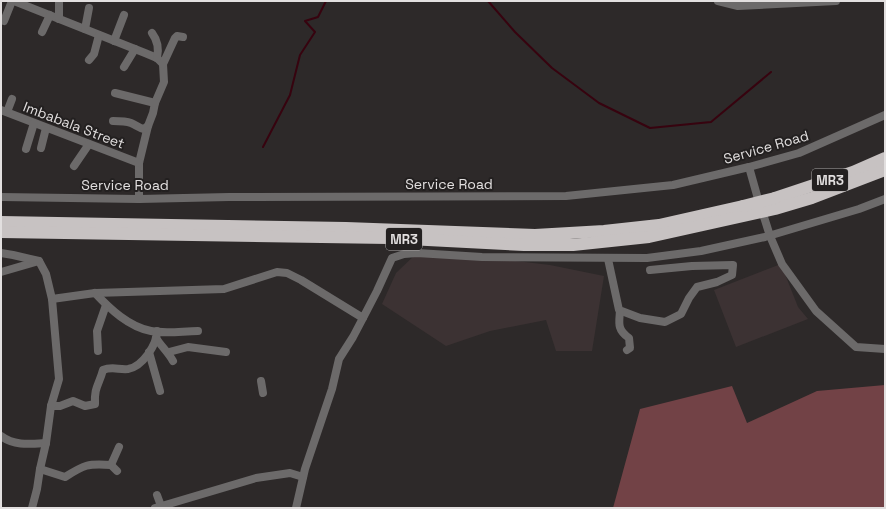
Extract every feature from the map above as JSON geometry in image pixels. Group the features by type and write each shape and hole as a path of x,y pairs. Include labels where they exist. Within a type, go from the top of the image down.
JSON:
{"highway":[{"name":"MR3","path":"1,222 338,228 536,235 604,231 659,225 774,198 853,172 885,158"},
{"name":"MR3","path":"1,232 381,238 573,245 649,238 775,209 812,198 885,170"}],"street":[{"path":"4,21 13,1 135,49 160,61"},
{"path":"59,1 59,19"},
{"path":"718,1 738,6 836,1"},
{"path":"85,29 89,8"},
{"path":"42,32 50,15"},
{"path":"114,41 124,15"},
{"path":"139,199 139,163 155,103 164,82 158,44 152,34"},
{"path":"89,60 94,54 99,35"},
{"path":"160,61 175,38 177,36 183,37"},
{"path":"124,67 135,49"},
{"path":"115,93 155,103"},
{"path":"4,111 12,99"},
{"name":"Imbabala Street","path":"4,111 139,163"},
{"name":"Service Road","path":"1,197 139,199 229,197 566,196 673,184 749,167 799,153 885,115"},
{"path":"113,121 131,123 144,129 148,126"},
{"path":"26,149 34,123"},
{"path":"41,148 46,128"},
{"path":"74,166 89,144"},
{"path":"749,167 760,207"},
{"path":"296,508 303,477 332,389 339,359 363,318 392,258 404,254 482,257 647,258 693,252 770,236 859,209 885,199"},
{"path":"764,217 782,264 816,311 856,346 885,349"},
{"path":"1,254 14,255 39,261 46,274 52,299 59,379 51,406 46,443 32,508"},
{"path":"608,258 620,311 620,331 629,338 630,348 627,350"},
{"path":"1,272 39,261"},
{"path":"620,311 640,318 665,322 681,314 689,298 697,287 716,282 732,275 733,265 692,266 650,270"},
{"path":"52,299 95,293 224,289 277,272 287,273 301,280 363,318"},
{"path":"95,293 106,305 134,325 157,334 198,331"},
{"path":"98,351 97,331 106,305"},
{"path":"51,406 60,406 73,401 85,406 95,404 96,387 104,370 110,367 121,369 130,368 138,364 149,352 157,334"},
{"path":"157,334 162,346 169,352 173,361"},
{"path":"169,352 188,347 226,352"},
{"path":"149,352 160,391"},
{"path":"261,381 263,393"},
{"path":"3,440 22,444 46,443"},
{"path":"40,469 65,476 81,467 94,463 114,468 119,447"},
{"path":"157,495 158,507 256,478 290,473 303,477"}],"shaded area":[{"path":"417,253 482,257 550,265 604,276 592,351 556,351 546,320 490,331 446,346 382,304 396,273"},
{"path":"781,264 798,307 808,319 736,347 714,290"},
{"path":"885,385 885,508 613,508 640,409 732,386 747,423 817,391"}],"waterway":[{"path":"263,147 290,95 300,55 315,32 305,21 318,17 326,1"},
{"path":"488,1 515,32 552,68 599,103 650,128 711,122 771,72"}]}
